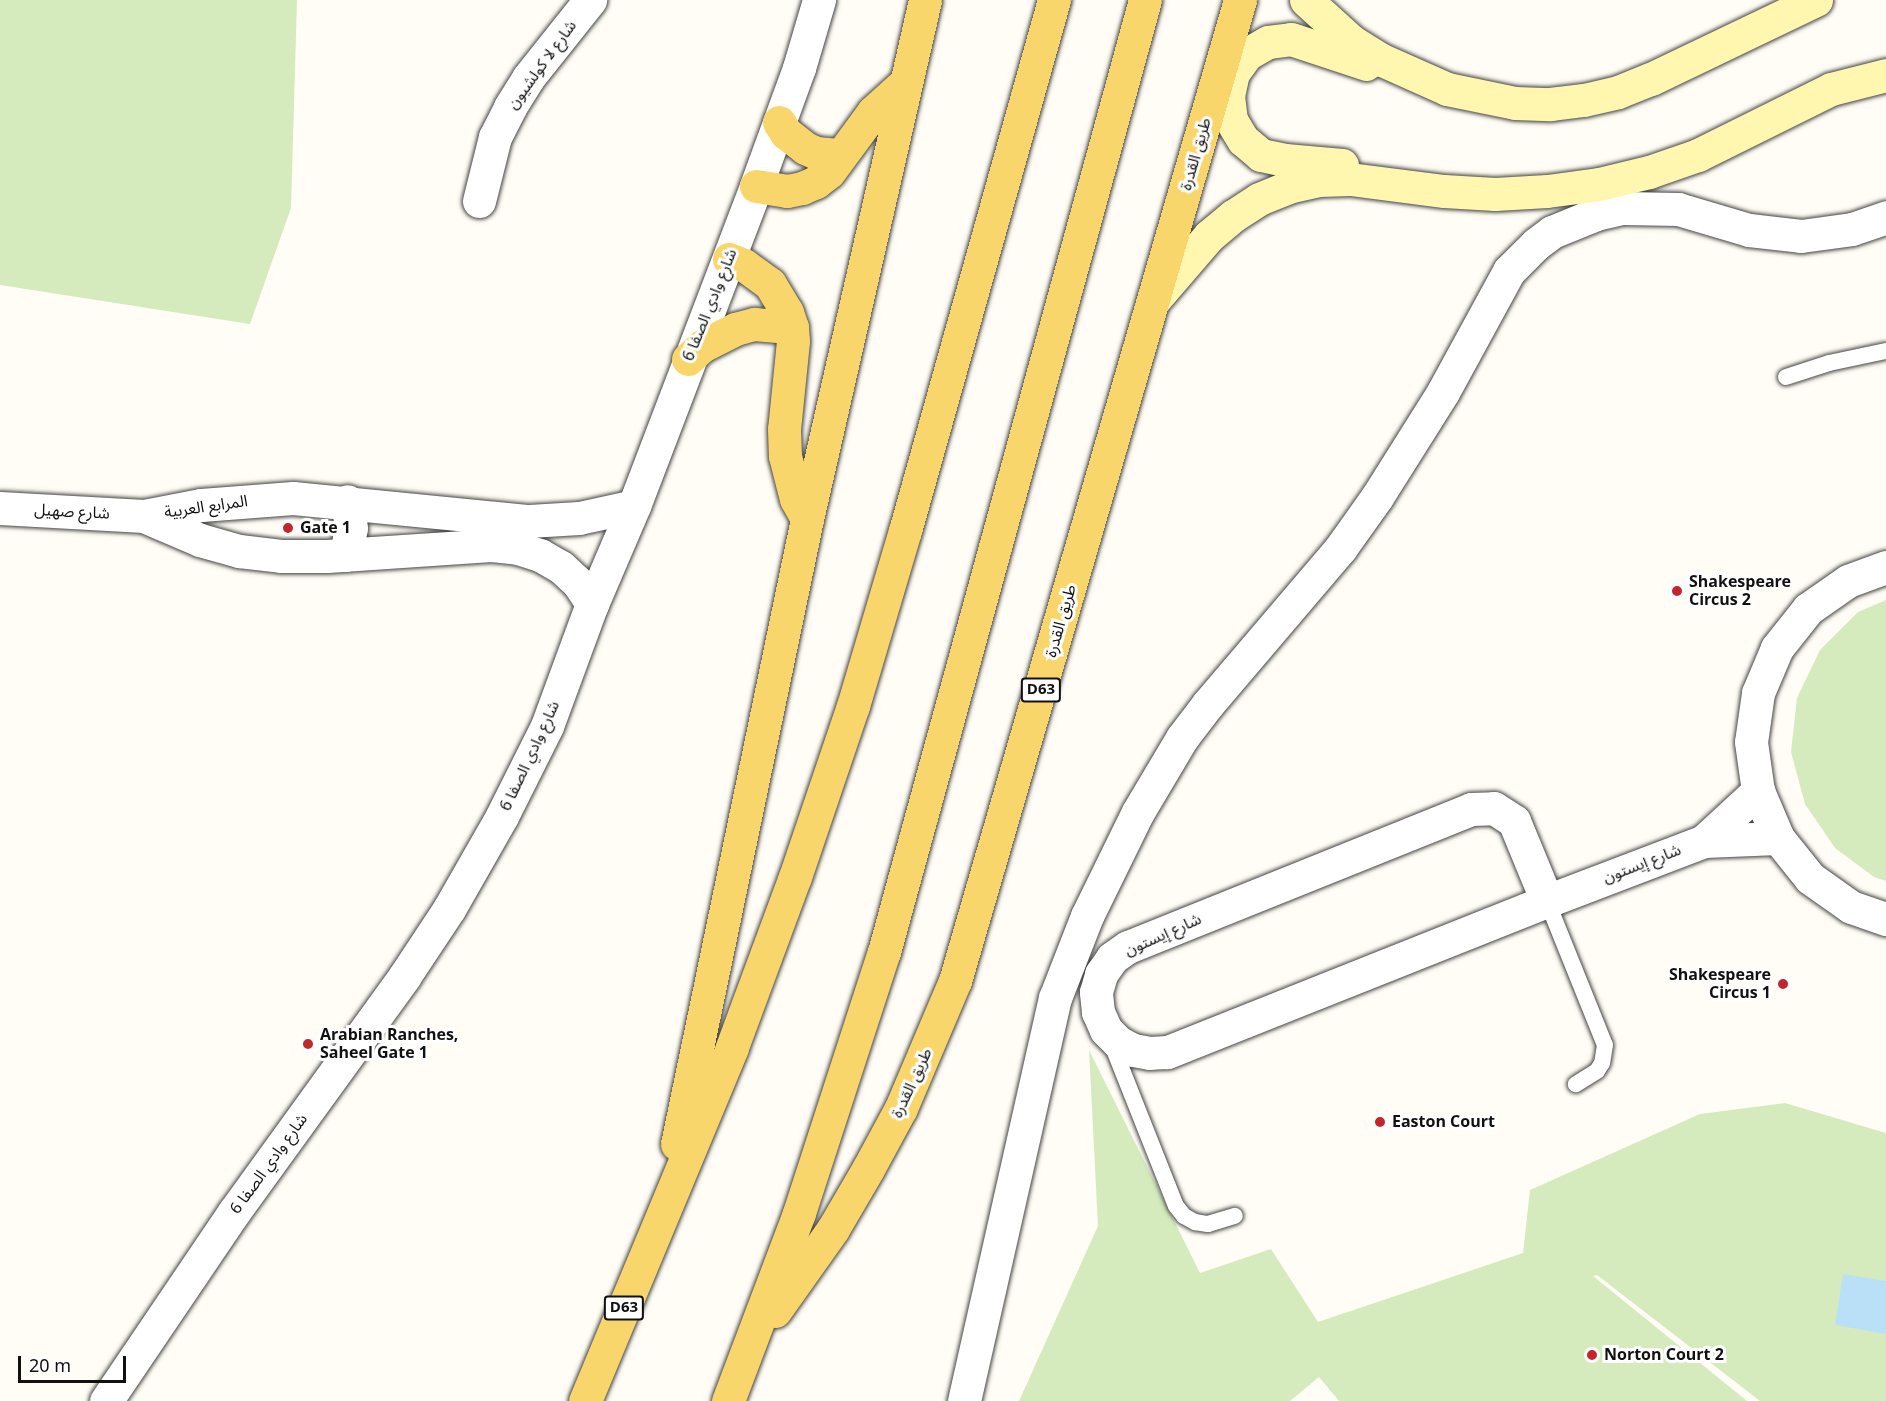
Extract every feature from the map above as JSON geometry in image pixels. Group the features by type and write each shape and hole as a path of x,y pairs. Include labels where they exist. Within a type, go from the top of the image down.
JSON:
{"main road":[{"name":"D63","path":"663,1215 715,951 807,519 905,83 926,0"},
{"name":"D63","path":"585,1401 736,1037 795,877 853,706 909,520 1054,0"},
{"name":"طريق القدرة","path":"728,1401 807,1192 884,952 1145,0"},
{"name":"طريق القدرة","path":"752,1341 826,1238 868,1169 905,1098 955,981 1240,0"},
{"path":"1306,0 1351,41 1382,60 1447,88 1515,103 1584,100 1618,92 1651,80 1816,0"},
{"path":"1415,74 1363,63 1291,39 1268,42 1247,54 1233,73 1228,96 1231,120 1243,140 1262,155 1285,160 1365,168 1405,177 1444,191"},
{"path":"1154,300 1209,236 1233,216 1259,199 1288,187 1319,180 1350,178 1444,191 1495,194 1547,191 1599,184 1649,172 1726,142 1831,89 1886,75"},
{"path":"756,186 787,191 802,188 829,172 873,112 905,83"},
{"path":"779,122 786,133 805,148 816,153 841,154"},
{"path":"729,259 744,265 770,284 783,304 792,327 793,340 784,429 785,456 796,500 807,519"},
{"path":"688,359 702,346 735,328 773,324 792,327"}],"street":[{"name":"شارع لا كولشيون","path":"479,201 495,137 510,107 528,78 590,0"},
{"name":"شارع وادي الصفا 6","path":"106,1401 234,1212 404,977 449,909 502,816 547,726 592,604 634,506 688,359 756,186 819,0"},
{"path":"964,1401 1042,1047 1055,998 1086,916 1138,812 1176,747 1208,704 1334,558 1377,498 1443,392 1509,271 1536,244 1552,232 1596,214 1623,208 1678,209 1749,230 1801,236 1827,234 1886,217"},
{"name":"المرابع العربية","path":"144,516 201,505 293,498 347,501 456,516 529,522 579,518 634,506"},
{"path":"346,555 351,528 347,501"},
{"path":"200,540 196,523 201,505"},
{"name":"شارع صهيل","path":"0,508 144,516"},
{"name":"المرابع العربية","path":"144,516 200,540 238,551 281,556 346,555 490,545 518,548 540,555 561,567 579,584 592,604"},
{"path":"1886,567 1848,581 1808,609 1778,648 1758,693 1751,742 1758,790 1778,838 1810,878 1851,907 1886,919"},
{"name":"شارع إيستون","path":"1704,841 1758,790"},
{"name":"شارع إيستون","path":"1547,901 1514,821 1494,808 1471,809 1128,947 1112,958 1101,974 1096,993 1098,1012 1106,1029 1118,1042 1133,1050 1150,1053 1167,1052 1704,841 1778,838"}],"lane":[{"path":"1786,377 1829,363 1886,351"},
{"path":"1547,901 1605,1045 1602,1063 1597,1071 1576,1084"},
{"path":"1106,1029 1176,1206 1184,1216 1208,1224 1235,1216"}],"green space":[{"path":"0,0 297,0 291,208 250,324 0,285"},
{"path":"1886,600 1886,881 1874,877 1835,848 1805,804 1791,752 1797,698 1820,650 1858,612"},
{"path":"1089,1050 1200,1273 1271,1249 1318,1322 1523,1253 1530,1190 1700,1114 1785,1103 1886,1133 1886,1401 1760,1401 1597,1275 1593,1276 1747,1401 1339,1401 1319,1377 1290,1401 1019,1401 1098,1226"}],"water":[{"path":"1843,1274 1886,1281 1886,1334 1835,1325"}],"place":[{"name":"Gate 1","path":"288,528"},
{"name":"Shakespeare Circus 2","path":"1677,591"},
{"name":"Shakespeare Circus 1","path":"1783,984"},
{"name":"Arabian Ranches, Saheel Gate 1","path":"308,1044"},
{"name":"Easton Court","path":"1380,1122"},
{"name":"Norton Court 2","path":"1592,1355"}]}
